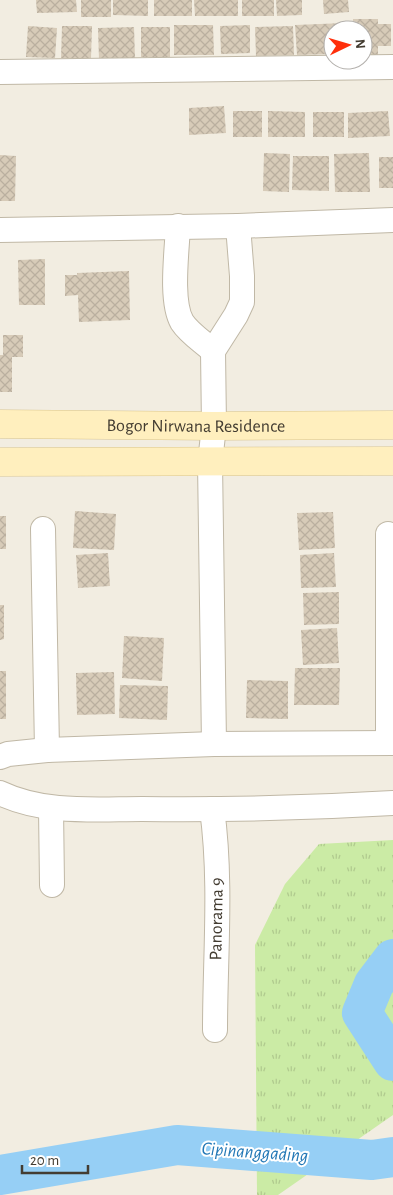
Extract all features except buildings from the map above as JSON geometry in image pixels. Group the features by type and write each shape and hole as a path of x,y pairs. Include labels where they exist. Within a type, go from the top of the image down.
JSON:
{"street":[{"path":"0,72 393,67"},
{"path":"0,230 238,226 393,220"},
{"path":"178,226 175,299 178,312 182,323 213,351"},
{"path":"214,744 210,462 214,426 213,351 242,302 238,226"},
{"name":"Bogor Nirwana Residence","path":"0,424 393,425"},
{"name":"Bogor Nirwana Residence","path":"0,462 393,461"},
{"path":"44,529 47,750"},
{"path":"0,757 47,750 214,744 390,743 388,534"},
{"path":"0,793 13,799 50,808 212,810 393,803"},
{"path":"50,808 52,885"},
{"name":"Panorama 9","path":"212,810 216,839 218,884 215,1030"}],"green space":[{"path":"393,840 393,1115 278,1195 257,1195 255,945 285,884 319,844"}],"waterway":[{"name":"Cipinanggading","path":"393,959 374,984 362,1013 393,1061"},
{"name":"Cipinanggading","path":"0,1175 177,1145 372,1160 393,1157"}]}
